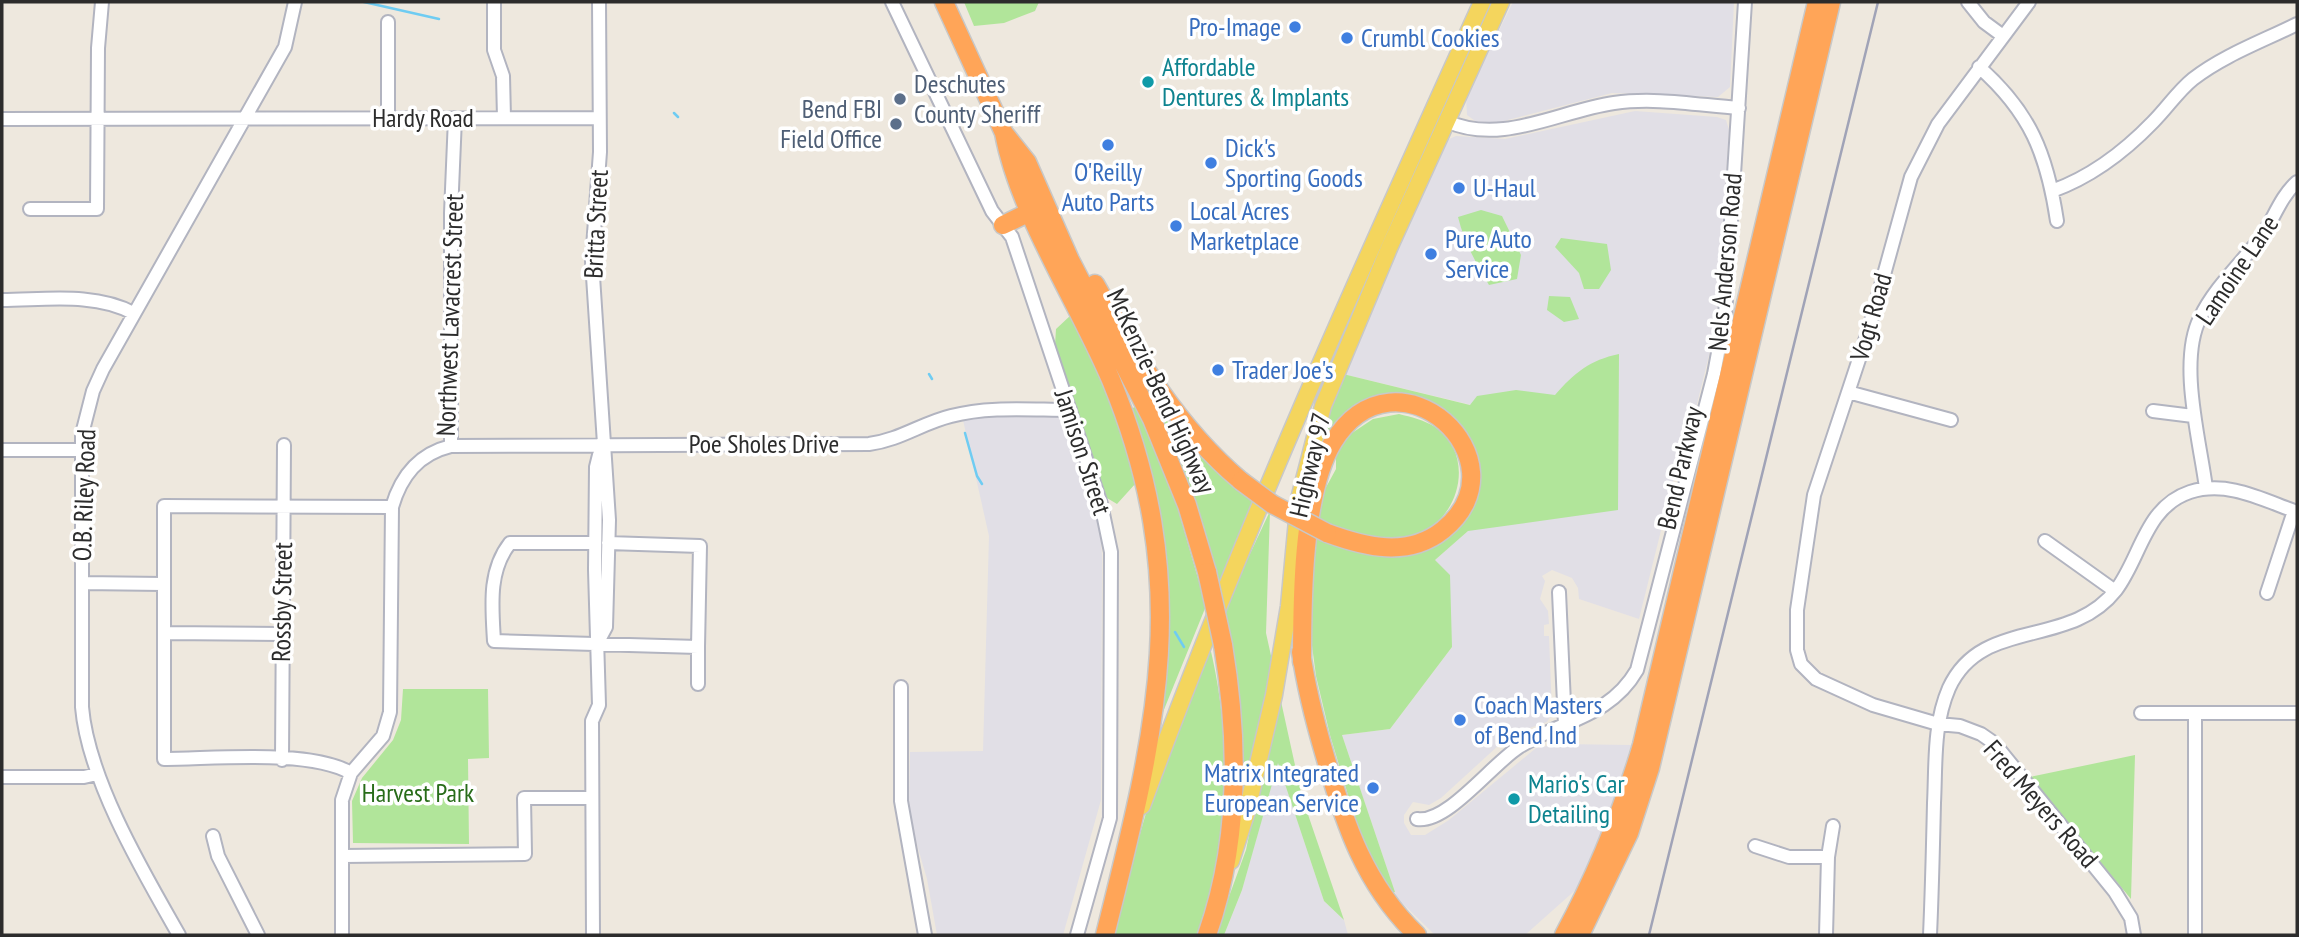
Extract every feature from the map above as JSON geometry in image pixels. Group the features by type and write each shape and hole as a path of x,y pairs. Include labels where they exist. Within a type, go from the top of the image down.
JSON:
{"highway":[{"name":"McKenzie-Bend Highway","path":"944,2 1004,133 1027,162 1070,260 1160,437 1187,505 1207,572 1223,645 1233,712 1235,778 1227,854 1215,913 1207,935"},
{"path":"1783,147 1787,96 1805,2"},
{"name":"Bend Parkway","path":"1564,935 1594,879 1624,803 1642,745 1817,2"},
{"name":"Bend Parkway","path":"1580,935 1629,833 1650,768 1830,2"},
{"name":"McKenzie-Bend Highway","path":"1004,133 1010,167 1112,383 1137,452 1154,519 1161,584 1161,651 1153,724 1105,935"},
{"path":"1027,162 1154,385 1194,437 1241,481 1289,514 1327,533 1352,542 1388,548 1421,543 1446,528 1464,504 1470,481 1465,449 1452,426 1437,413 1418,406 1385,405 1371,409 1349,422 1333,443 1321,471 1308,536 1303,589 1302,662"},
{"path":"1003,225 1030,212"},
{"path":"1294,561 1302,662 1319,735 1357,853 1381,896 1417,935"}],"main road":[{"name":"Highway 97","path":"1215,913 1247,811 1274,695 1294,561 1301,488 1323,406 1390,246 1405,195 1436,125 1482,2"},
{"name":"Highway 97","path":"1126,851 1205,637 1329,341 1439,117 1501,2"}],"street":[{"path":"30,209 97,209 102,2"},
{"name":"O.B. Riley Road","path":"179,935 97,774 86,741 83,716 81,450 93,391 133,313 285,47 295,2"},
{"path":"494,2 494,50 503,76 504,118"},
{"name":"Britta Street","path":"598,642 606,627 608,543 592,261 599,118 599,2"},
{"name":"Jamison Street","path":"892,2 992,211 1012,237 1108,528 1113,585 1110,818 1077,935"},
{"name":"Nels Anderson Road","path":"1417,819 1435,818 1518,747 1613,701 1628,686 1644,652 1714,374 1725,314 1745,2"},
{"path":"1968,2 1984,22 2003,36"},
{"name":"Vogt Road","path":"1801,664 1797,650 1797,610 1814,495 1848,392 1911,177 1938,124 2029,2"},
{"path":"388,22 388,118"},
{"path":"2052,191 2079,179 2123,150 2191,81 2209,67 2297,24"},
{"path":"1979,67 2001,86 2030,124 2052,191 2057,221"},
{"path":"1439,117 1471,129 1493,131 1613,103 1640,100 1739,108"},
{"name":"Northwest Lavacrest Street","path":"342,935 342,800 351,773 383,736 390,712 392,507 407,472 426,455 451,446 451,214 455,118"},
{"name":"Hardy Road","path":"2,119 599,118"},
{"name":"Lamoine Lane","path":"2206,488 2193,416 2192,358 2199,319 2263,234 2281,202 2297,182"},
{"path":"2,300 88,300 118,305 133,313"},
{"path":"1848,392 1951,420"},
{"name":"Poe Sholes Drive","path":"451,446 869,444 906,436 947,417 968,412 1070,410"},
{"path":"2153,411 2193,416"},
{"name":"Rossby Street","path":"282,760 284,445"},
{"name":"Britta Street","path":"593,935 592,721 599,705 596,467 602,446"},
{"path":"2,450 81,450"},
{"path":"1930,935 1938,724 1953,681 1979,651 1996,642 2070,624 2100,606 2115,591 2161,511 2182,495 2206,488 2245,493 2296,511 2267,593"},
{"path":"351,773 324,762 164,759 164,506 392,507"},
{"path":"2045,541 2115,591"},
{"path":"595,543 510,543 496,565 493,585 494,640 698,647"},
{"path":"608,543 700,547 698,684"},
{"path":"82,583 163,584"},
{"path":"1559,592 1565,726"},
{"path":"164,634 281,635"},
{"name":"Fred Meyers Road","path":"1801,664 1808,673 1839,690 1894,712 1938,724 1960,726 1994,743 2115,892 2131,918 2134,935"},
{"path":"901,687 901,801 925,935"},
{"path":"2141,713 2297,713"},
{"path":"2195,713 2195,935"},
{"path":"2,777 84,777 97,774"},
{"path":"343,856 524,854 524,798 592,797"},
{"path":"1826,935 1828,857 1833,826"},
{"path":"213,836 218,856 258,935"},
{"path":"1755,846 1789,857 1828,857"}],"shaded area":[{"path":"1513,2 1734,2 1730,87 1718,97 1612,93 1500,122 1478,123 1467,115 1466,97"},
{"path":"1635,111 1717,117 1726,120 1729,130 1717,309 1711,347 1696,408 1694,434 1685,434 1639,619 1579,599 1578,588 1572,578 1552,570 1542,576 1545,581 1540,599 1548,611 1549,624 1544,625 1544,636 1549,636 1552,713 1547,722 1518,732 1499,745 1441,798 1429,805 1413,802 1404,815 1404,823 1411,835 1425,835 1449,820 1536,748 1559,744 1631,745 1605,829 1580,886 1525,935 1435,935 1397,898 1342,735 1390,729 1452,647 1435,560 1468,531 1480,407 1343,374 1447,140 1456,136 1505,139"},
{"path":"975,417 1064,419 1100,530 1101,800 1063,935 937,935 927,879 913,831 909,802 910,752 983,751 989,536 963,420"},
{"path":"1278,761 1324,901 1344,920 1348,935 1224,935 1242,890"}],"green space":[{"path":"964,2 1039,2 1035,11 1004,23 974,26"},
{"path":"1481,210 1502,216 1521,255 1517,279 1489,285 1475,260 1458,217"},
{"path":"1561,238 1607,244 1611,270 1599,289 1584,289 1579,273 1555,247"},
{"path":"1549,296 1570,297 1579,319 1564,322 1547,310"},
{"path":"1071,315 1109,397 1131,461 1136,483 1117,504 1107,498 1055,345 1056,329"},
{"path":"1619,354 1618,510 1468,531 1435,560 1450,575 1452,647 1390,729 1342,735 1395,892 1386,895 1369,865 1330,735 1316,676 1311,638 1315,534 1377,554 1466,514 1467,452 1458,423 1428,404 1403,397 1321,445 1320,438 1343,374 1470,405 1477,396 1516,390 1555,395 1583,368"},
{"path":"1135,369 1169,424 1196,452 1253,502 1217,587 1209,545"},
{"path":"1135,407 1168,475 1206,606 1161,717 1161,529 1152,482 1131,416 1130,409"},
{"path":"1399,414 1435,427 1448,440 1456,455 1459,472 1451,505 1440,519 1426,530 1409,537 1362,535 1319,519 1324,491 1336,469 1336,454 1349,435 1373,419"},
{"path":"1270,511 1266,633 1302,797 1344,920 1324,901 1278,763 1242,890 1224,935 1215,935 1246,850 1254,811 1235,853 1219,620"},
{"path":"1209,643 1222,716 1224,790 1216,864 1197,935 1111,935 1167,740"},
{"name":"Harvest Park","path":"403,689 488,689 489,758 468,759 469,844 353,843 352,801 362,778 393,740 401,720"},
{"path":"2135,755 2131,899 2030,777"}],"waterway":[{"path":"364,2 439,19"},
{"path":"674,113 678,117"},
{"path":"929,374 932,379"},
{"path":"965,433 977,476 982,484"},
{"path":"1175,632 1184,647"}],"railway":[{"path":"1649,935 1878,2"}],"place":[{"name":"Pro-Image","path":"1295,27"},
{"name":"Crumbl Cookies","path":"1347,38"},
{"name":"Affordable Dentures & Implants","path":"1148,82"},
{"name":"Deschutes County Sheriff","path":"900,99"},
{"name":"Bend FBI Field Office","path":"896,124"},
{"name":"O'Reilly Auto Parts","path":"1108,145"},
{"name":"Dick's Sporting Goods","path":"1211,163"},
{"name":"U-Haul","path":"1459,188"},
{"name":"Local Acres Marketplace","path":"1176,226"},
{"name":"Pure Auto Service","path":"1431,254"},
{"name":"Trader Joe's","path":"1218,370"},
{"name":"Coach Masters of Bend Ind","path":"1460,720"},
{"name":"Matrix Integrated European Service","path":"1373,788"},
{"name":"Mario's Car Detailing","path":"1514,799"}]}
